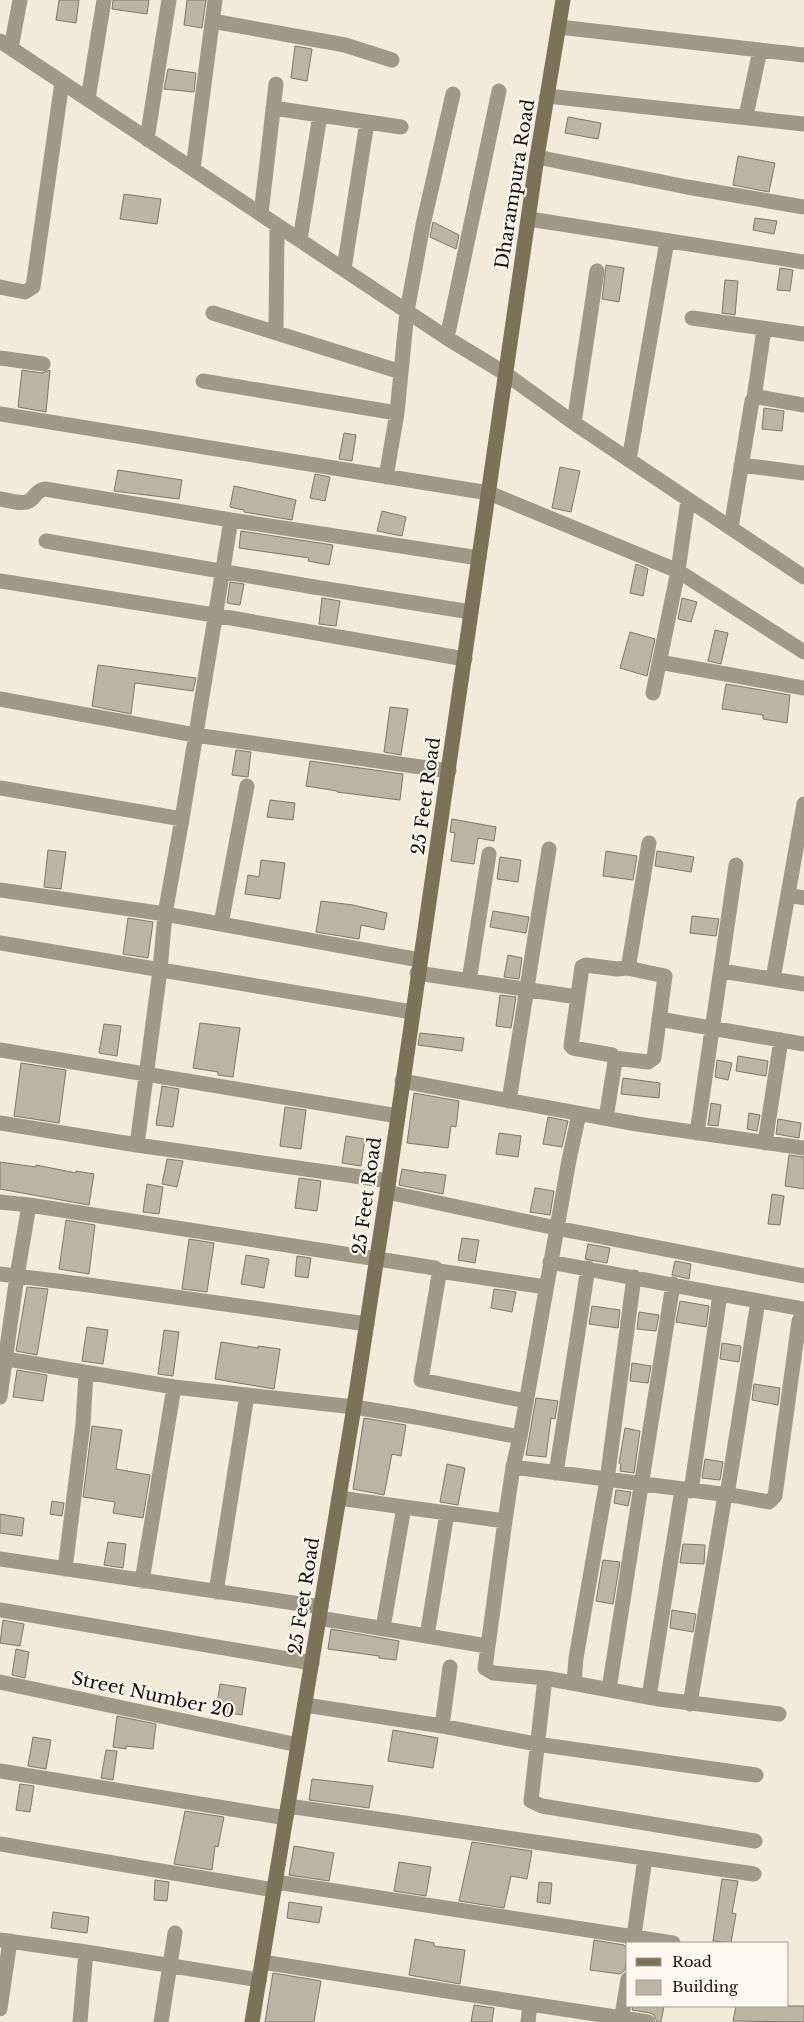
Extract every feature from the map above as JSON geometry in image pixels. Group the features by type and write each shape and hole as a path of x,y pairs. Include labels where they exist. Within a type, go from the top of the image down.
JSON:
{"street":[{"path":"20,0 6,44 407,312 506,374 574,423 804,577"},
{"path":"88,99 104,0"},
{"path":"147,139 169,0"},
{"path":"193,169 215,0"},
{"name":"Dharampura Road","path":"506,374 537,157 563,0"},
{"path":"212,21 346,45 392,60"},
{"path":"559,27 804,55"},
{"path":"746,116 760,50"},
{"path":"0,287 25,292 33,287 62,82"},
{"path":"261,214 276,84"},
{"path":"447,338 499,91"},
{"path":"386,477 396,414 407,312 423,225 453,94"},
{"path":"547,96 746,116 804,124"},
{"path":"273,108 401,127"},
{"path":"300,240 320,115"},
{"path":"344,269 367,122"},
{"path":"537,157 687,187 804,207"},
{"path":"528,219 804,262"},
{"path":"276,333 277,224"},
{"path":"629,460 667,241"},
{"path":"574,423 597,271"},
{"path":"213,313 401,372"},
{"path":"692,318 804,334"},
{"path":"730,528 754,398 764,329"},
{"path":"0,358 43,364"},
{"name":"25 Feet Road","path":"252,2022 367,1324 506,374"},
{"path":"203,381 396,414"},
{"path":"754,398 758,397 804,405"},
{"path":"0,414 489,493 678,571 804,652"},
{"path":"741,465 804,473"},
{"path":"0,499 22,502 30,500 39,490 45,488 231,520 479,558"},
{"path":"653,693 678,571 688,500"},
{"path":"137,1146 160,970 165,914 231,520"},
{"path":"46,541 471,612"},
{"path":"0,581 214,615 464,659"},
{"path":"659,662 804,688"},
{"path":"0,699 195,735 448,772"},
{"path":"221,924 247,786"},
{"path":"0,788 182,819"},
{"path":"773,979 802,830 804,804"},
{"path":"627,968 630,963 649,843"},
{"path":"509,1101 549,848"},
{"path":"469,981 489,854"},
{"path":"697,1133 736,865"},
{"path":"0,890 221,924 419,966 469,981 578,997"},
{"path":"788,895 804,898"},
{"path":"0,943 412,1012"},
{"path":"584,966 627,968 665,976 654,1058 648,1062 614,1058 612,1055 573,1048 571,1046 584,966"},
{"path":"721,970 804,984"},
{"path":"659,1019 804,1044"},
{"path":"765,1143 781,1040"},
{"path":"0,1050 398,1116"},
{"path":"606,1118 615,1062 614,1058"},
{"path":"402,1081 579,1114 804,1148"},
{"path":"579,1114 556,1228 520,1438 513,1467 485,1668 493,1673 546,1678 690,1704 779,1714"},
{"path":"0,1123 388,1187 556,1228 804,1276"},
{"path":"0,1202 377,1258 435,1268 439,1271 546,1287"},
{"path":"0,1398 3,1359 29,1205"},
{"path":"513,1467 770,1502 775,1496 799,1321 804,1311 673,1284 550,1262"},
{"path":"556,1473 588,1268"},
{"path":"439,1271 422,1380 526,1401"},
{"path":"0,1274 367,1324"},
{"path":"574,1683 576,1658 607,1480 634,1277"},
{"path":"609,1690 673,1284"},
{"path":"649,1697 720,1294"},
{"path":"690,1704 758,1301"},
{"path":"3,1359 174,1387 354,1407 415,1416 520,1438"},
{"path":"65,1569 83,1424 86,1373"},
{"path":"142,1581 174,1387"},
{"path":"216,1592 247,1395"},
{"path":"339,1498 505,1522"},
{"path":"383,1628 404,1507"},
{"path":"427,1636 447,1513"},
{"path":"0,1559 216,1592 320,1612 383,1628 487,1646"},
{"path":"0,1610 312,1663"},
{"path":"442,1726 450,1667"},
{"path":"546,1678 536,1744 531,1801 535,1804 755,1841"},
{"name":"Street Number 20","path":"0,1682 298,1745"},
{"path":"305,1705 442,1726 536,1744 756,1775"},
{"path":"0,1770 287,1812 645,1858 754,1874"},
{"path":"0,1844 634,1940 660,1942"},
{"path":"634,1940 645,1858"},
{"path":"161,2022 175,1933"},
{"path":"0,2009 5,1940 260,1980"},
{"path":"80,2022 86,1952"},
{"path":"262,1962 621,2020 648,2022"},
{"path":"621,2020 626,1990"},
{"path":"528,2022 530,2004"}],"building":[{"path":"59,0 79,0 76,23 56,20"},
{"path":"113,0 149,0 147,14 112,9"},
{"path":"187,0 206,0 202,28 184,25"},
{"path":"295,46 312,49 307,81 291,78"},
{"path":"168,69 196,73 194,92 164,89"},
{"path":"568,117 601,123 598,139 565,133"},
{"path":"738,156 775,163 769,192 733,185"},
{"path":"124,194 161,199 157,224 120,219"},
{"path":"755,218 777,221 774,234 753,230"},
{"path":"433,222 459,235 456,249 430,237"},
{"path":"606,265 624,268 619,302 602,299"},
{"path":"780,268 793,270 790,291 777,290"},
{"path":"725,280 738,281 735,315 722,313"},
{"path":"22,370 42,373 50,370 46,412 18,407"},
{"path":"764,408 784,411 782,431 762,429"},
{"path":"344,433 356,435 352,461 339,459"},
{"path":"560,467 580,471 571,512 552,508"},
{"path":"118,470 182,480 179,499 114,491"},
{"path":"315,474 330,477 325,501 310,498"},
{"path":"234,486 296,500 292,520 244,512 244,510 230,507"},
{"path":"382,511 406,517 402,536 377,531"},
{"path":"241,531 333,545 329,565 308,561 309,558 239,548"},
{"path":"636,564 648,569 643,596 630,593"},
{"path":"230,582 244,584 240,605 227,603"},
{"path":"322,598 340,601 336,626 319,624"},
{"path":"682,598 697,602 691,622 678,619"},
{"path":"715,630 728,633 721,664 708,661"},
{"path":"630,632 655,639 647,676 620,668"},
{"path":"98,665 196,678 193,691 135,683 131,714 92,706"},
{"path":"726,684 790,695 787,723 763,719 763,715 722,709"},
{"path":"390,707 408,709 401,755 384,752"},
{"path":"236,750 251,752 248,777 232,775"},
{"path":"310,761 403,774 400,800 306,786"},
{"path":"270,800 295,803 293,820 267,817"},
{"path":"452,819 496,827 494,841 478,838 474,864 451,861 455,833 450,832"},
{"path":"48,850 66,852 61,889 44,887"},
{"path":"606,851 637,856 633,880 603,876"},
{"path":"657,851 694,857 691,872 655,866"},
{"path":"500,857 521,860 518,882 497,879"},
{"path":"261,860 285,863 280,899 245,894 248,875 259,877"},
{"path":"321,901 353,905 387,913 384,930 361,925 359,939 316,932"},
{"path":"493,911 529,917 526,933 490,927"},
{"path":"692,916 719,919 716,936 690,933"},
{"path":"128,918 153,922 148,958 123,954"},
{"path":"508,955 522,958 519,979 504,977"},
{"path":"500,995 516,997 511,1028 496,1026"},
{"path":"200,1023 240,1028 233,1077 218,1075 218,1072 193,1068"},
{"path":"104,1024 121,1026 117,1056 99,1053"},
{"path":"420,1033 464,1038 462,1051 418,1045"},
{"path":"738,1056 768,1061 766,1076 736,1071"},
{"path":"717,1060 732,1063 728,1080 715,1077"},
{"path":"21,1063 66,1070 59,1123 14,1116"},
{"path":"623,1078 660,1083 659,1098 621,1094"},
{"path":"162,1086 179,1089 173,1127 156,1125"},
{"path":"414,1093 459,1101 456,1127 451,1126 448,1148 407,1143"},
{"path":"711,1103 721,1105 718,1126 708,1125"},
{"path":"285,1107 306,1110 301,1149 280,1146"},
{"path":"749,1113 760,1115 757,1131 747,1129"},
{"path":"548,1117 568,1121 562,1147 543,1144"},
{"path":"778,1119 801,1123 799,1138 776,1134"},
{"path":"499,1133 521,1136 518,1157 496,1154"},
{"path":"346,1136 365,1139 361,1166 342,1163"},
{"path":"789,1155 804,1157 804,1189 785,1186"},
{"path":"167,1159 183,1161 177,1187 162,1184"},
{"path":"0,1162 36,1167 36,1165 76,1173 76,1171 94,1174 89,1205 0,1189"},
{"path":"402,1169 446,1175 443,1194 399,1185"},
{"path":"299,1178 321,1181 317,1211 295,1208"},
{"path":"147,1184 163,1187 159,1214 143,1212"},
{"path":"535,1188 554,1191 550,1215 530,1212"},
{"path":"772,1194 784,1196 780,1225 768,1224"},
{"path":"66,1220 95,1225 89,1274 59,1269"},
{"path":"462,1238 479,1240 475,1263 458,1260"},
{"path":"189,1239 214,1243 207,1292 182,1289"},
{"path":"588,1244 610,1248 607,1263 585,1259"},
{"path":"246,1255 269,1259 264,1288 241,1284"},
{"path":"297,1256 311,1258 308,1278 295,1276"},
{"path":"675,1261 691,1264 689,1279 672,1275"},
{"path":"27,1287 48,1289 37,1355 16,1351"},
{"path":"494,1289 516,1292 512,1312 491,1308"},
{"path":"680,1301 709,1306 706,1327 676,1322"},
{"path":"592,1306 620,1310 618,1328 589,1324"},
{"path":"639,1312 659,1315 656,1331 637,1329"},
{"path":"87,1327 108,1330 103,1364 82,1361"},
{"path":"164,1330 179,1332 173,1376 158,1374"},
{"path":"221,1342 258,1348 258,1346 280,1349 274,1389 215,1379"},
{"path":"722,1343 741,1346 739,1362 720,1359"},
{"path":"632,1363 651,1366 648,1383 630,1381"},
{"path":"17,1370 47,1375 43,1401 13,1397"},
{"path":"754,1384 780,1388 778,1405 752,1400"},
{"path":"536,1398 558,1401 555,1419 551,1418 546,1457 526,1455"},
{"path":"364,1418 406,1425 401,1456 392,1454 384,1495 353,1489"},
{"path":"92,1426 122,1430 116,1469 150,1475 143,1518 113,1513 115,1502 83,1497"},
{"path":"625,1428 640,1431 634,1473 620,1471 621,1464 619,1463"},
{"path":"705,1459 723,1462 720,1480 702,1478"},
{"path":"447,1464 465,1468 458,1505 440,1502"},
{"path":"616,1490 631,1492 628,1506 614,1503"},
{"path":"52,1501 64,1503 62,1516 50,1514"},
{"path":"0,1514 24,1518 22,1536 0,1533"},
{"path":"108,1542 126,1544 123,1568 104,1565"},
{"path":"683,1544 705,1545 704,1564 680,1563"},
{"path":"603,1560 620,1562 613,1604 596,1601"},
{"path":"672,1610 696,1614 693,1632 670,1628"},
{"path":"3,1620 24,1624 20,1646 0,1643"},
{"path":"331,1629 399,1641 396,1660 328,1649"},
{"path":"16,1649 29,1652 25,1678 12,1675"},
{"path":"220,1684 246,1688 242,1715 216,1711"},
{"path":"117,1716 156,1724 153,1749 126,1746 126,1749 113,1747"},
{"path":"393,1730 438,1738 433,1768 388,1761"},
{"path":"33,1737 51,1740 46,1769 28,1766"},
{"path":"106,1750 117,1751 113,1780 101,1778"},
{"path":"312,1779 373,1786 369,1808 309,1800"},
{"path":"20,1784 34,1786 30,1812 16,1810"},
{"path":"185,1811 224,1817 218,1847 215,1846 212,1870 174,1864"},
{"path":"472,1842 532,1851 527,1879 511,1876 504,1908 459,1901"},
{"path":"294,1846 334,1853 329,1881 289,1875"},
{"path":"399,1862 431,1867 426,1896 394,1891"},
{"path":"722,1879 738,1881 732,1913 736,1914 731,1942 713,1941"},
{"path":"155,1880 169,1882 167,1901 154,1900"},
{"path":"539,1882 552,1883 550,1904 537,1902"},
{"path":"289,1902 322,1907 319,1923 287,1918"},
{"path":"53,1912 89,1917 87,1933 51,1928"},
{"path":"415,1939 434,1943 434,1946 465,1950 460,1984 409,1975"},
{"path":"594,1940 624,1945 626,1948 626,1964 625,1970 620,1974 590,1970"},
{"path":"273,1973 321,1981 314,2022 265,2022"},
{"path":"474,2005 494,2008 492,2022 471,2022"},
{"path":"804,2006 804,2022 733,2021 736,2007"},
{"path":"633,2007 664,2007 661,2022 657,2022 654,2015 650,2013 632,2010"}]}
